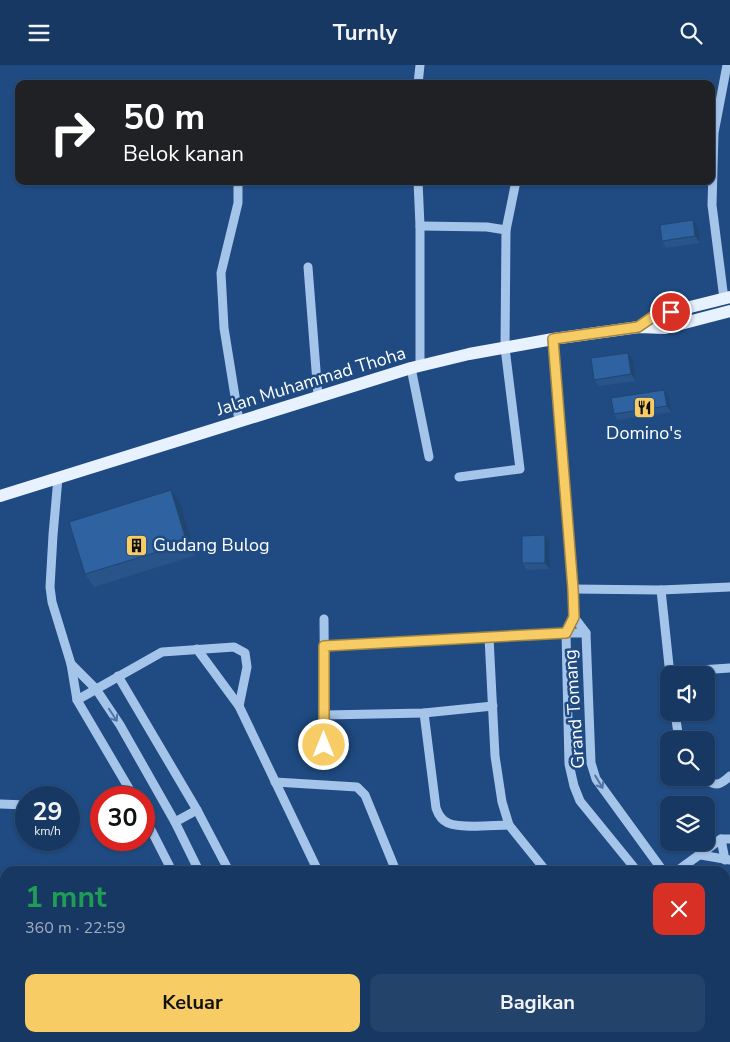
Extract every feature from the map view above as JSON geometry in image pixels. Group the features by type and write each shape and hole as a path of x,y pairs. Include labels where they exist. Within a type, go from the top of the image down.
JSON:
{"main road":[{"name":"Jalan Muhammad Thoha","path":"0,496 415,367 469,354 553,339 638,327 654,316 728,303"}],"street":[{"path":"418,80 420,65"},
{"path":"715,128 727,65"},
{"path":"238,185 238,203 221,273 224,329 239,421"},
{"path":"418,185 420,226 415,367 429,457"},
{"path":"459,477 520,469 504,348 506,230 515,185"},
{"path":"713,185 712,205 728,303"},
{"path":"420,226 488,227 506,230"},
{"path":"308,267 318,396"},
{"name":"Grand Tomang","path":"553,339 573,589 574,617 566,633 569,764 580,801 633,866"},
{"path":"58,479 50,587 58,625 71,664 77,701 127,786"},
{"path":"573,589 662,590 730,587"},
{"path":"662,590 668,666"},
{"name":"Grand Tomang","path":"574,617 586,633 591,763 596,779 656,866"},
{"path":"324,619 324,745"},
{"path":"324,646 586,633"},
{"path":"489,637 495,756 502,802 508,825 542,866"},
{"path":"77,701 162,651 234,647 244,653 247,667 239,707"},
{"path":"197,649 239,707 316,866"},
{"path":"71,664 96,689 120,725 175,822 197,866"},
{"path":"715,669 730,668"},
{"path":"118,677 196,810 226,866"},
{"path":"324,715 424,713 493,706"},
{"path":"424,713 438,815 443,821 455,825 508,825"},
{"path":"715,784 721,784 730,776"},
{"path":"276,782 357,787 365,795 394,866"},
{"path":"0,804 15,805"},
{"path":"175,822 196,810"},
{"path":"155,838 169,866"},
{"path":"684,866 701,855 726,839 728,860 701,855"}],"building":[{"path":"693,220 695,236 662,241 660,225"},
{"path":"628,353 631,374 594,380 591,358"},
{"path":"664,390 667,406 614,414 611,398"},
{"name":"Gudang Bulog","path":"171,490 187,543 85,574 69,522"},
{"path":"545,535 545,563 522,563 522,536"}],"place":[{"name":"Domino's","path":"644,408"},
{"name":"Gudang Bulog","path":"137,545"}],"route":[{"path":"324,745 324,646 566,633 574,617 573,589 557,369 553,339 638,327 654,316 671,312"}]}
